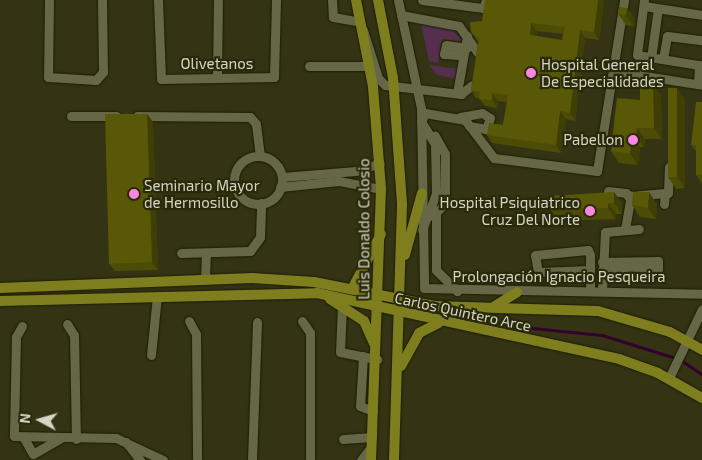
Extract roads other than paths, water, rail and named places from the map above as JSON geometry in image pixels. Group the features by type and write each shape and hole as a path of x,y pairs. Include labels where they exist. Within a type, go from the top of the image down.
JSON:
{"main road":[{"name":"Luis Donaldo Colosio","path":"356,0 369,66 380,162 381,189 380,294 371,460"},
{"path":"378,0 393,86 402,300 394,460"},
{"path":"401,273 422,192"},
{"path":"352,288 382,233"},
{"name":"Carlos Quintero Arce","path":"0,288 266,278 352,288 402,300 455,308 495,306 598,311 687,340 702,350"},
{"path":"125,283 157,296 174,281"},
{"path":"495,306 517,292"},
{"path":"317,293 342,305 370,330 377,357"},
{"name":"Carlos Quintero Arce","path":"0,301 317,293 401,315 619,360 669,378 702,398"},
{"path":"398,372 418,333 438,322"}],"street":[{"path":"49,0 48,77 96,80 103,72 102,0"},
{"name":"Olivetanos","path":"158,0 160,78 275,76 276,0"},
{"path":"217,78 218,0"},
{"path":"332,0 333,17 360,24 370,42 378,78 393,86 457,94 466,93 472,85"},
{"path":"398,0 418,88 421,122 421,231"},
{"path":"422,0 472,4 483,8 486,0"},
{"path":"460,117 472,128 494,158 595,173 624,0"},
{"path":"613,71 700,84 698,65 651,58 637,53 644,3 658,8 702,15"},
{"path":"651,58 658,8"},
{"path":"401,15 459,26 474,24"},
{"path":"459,26 477,52"},
{"path":"457,94 466,34"},
{"path":"663,60 667,36 702,40"},
{"path":"309,66 369,66"},
{"path":"421,122 428,113 460,117 474,117 487,114 491,122 486,129 472,128"},
{"path":"71,116 244,116 256,124 260,156"},
{"path":"472,128 474,117"},
{"path":"421,122 440,142 446,161 445,199 436,208 421,231"},
{"path":"261,203 241,196 235,184 241,164 260,156 272,160 282,177 280,188"},
{"path":"664,204 669,156"},
{"path":"182,253 241,252 257,245 261,203 280,188 339,177 380,162"},
{"path":"282,177 339,177 381,189"},
{"path":"608,191 629,194 665,193"},
{"path":"626,229 629,194"},
{"path":"436,208 436,270 457,291"},
{"path":"602,291 604,232 638,229"},
{"name":"Prolongación Ignacio Pesqueira","path":"421,231 420,282 428,290 701,293"},
{"path":"589,270 538,272 535,255 588,250 589,270 590,291"},
{"path":"205,280 206,253"},
{"path":"658,261 658,269 602,266 658,261"},
{"path":"151,355 157,296"},
{"path":"342,305 340,352 377,357"},
{"path":"669,378 702,309"},
{"path":"189,321 196,334 197,460"},
{"path":"302,321 310,333 310,460"},
{"path":"252,460 257,322"},
{"path":"67,324 74,335 76,438"},
{"path":"22,326 16,337 12,430 14,436 24,438 110,438 126,442 162,460 171,460"},
{"path":"363,356 360,406 373,411"},
{"path":"24,438 33,454 61,438"},
{"path":"342,439 371,442 361,460"},
{"path":"126,442 140,460"}],"waterway":[{"path":"532,328 602,335 676,358"},
{"path":"681,360 702,374"}],"place":[{"name":"Hospital General De Especialidades","path":"531,73"},
{"name":"Pabellon","path":"633,140"},
{"name":"Seminario Mayor de Hermosillo","path":"134,194"},
{"name":"Hospital Psiquiatrico Cruz Del Norte","path":"590,211"}]}
